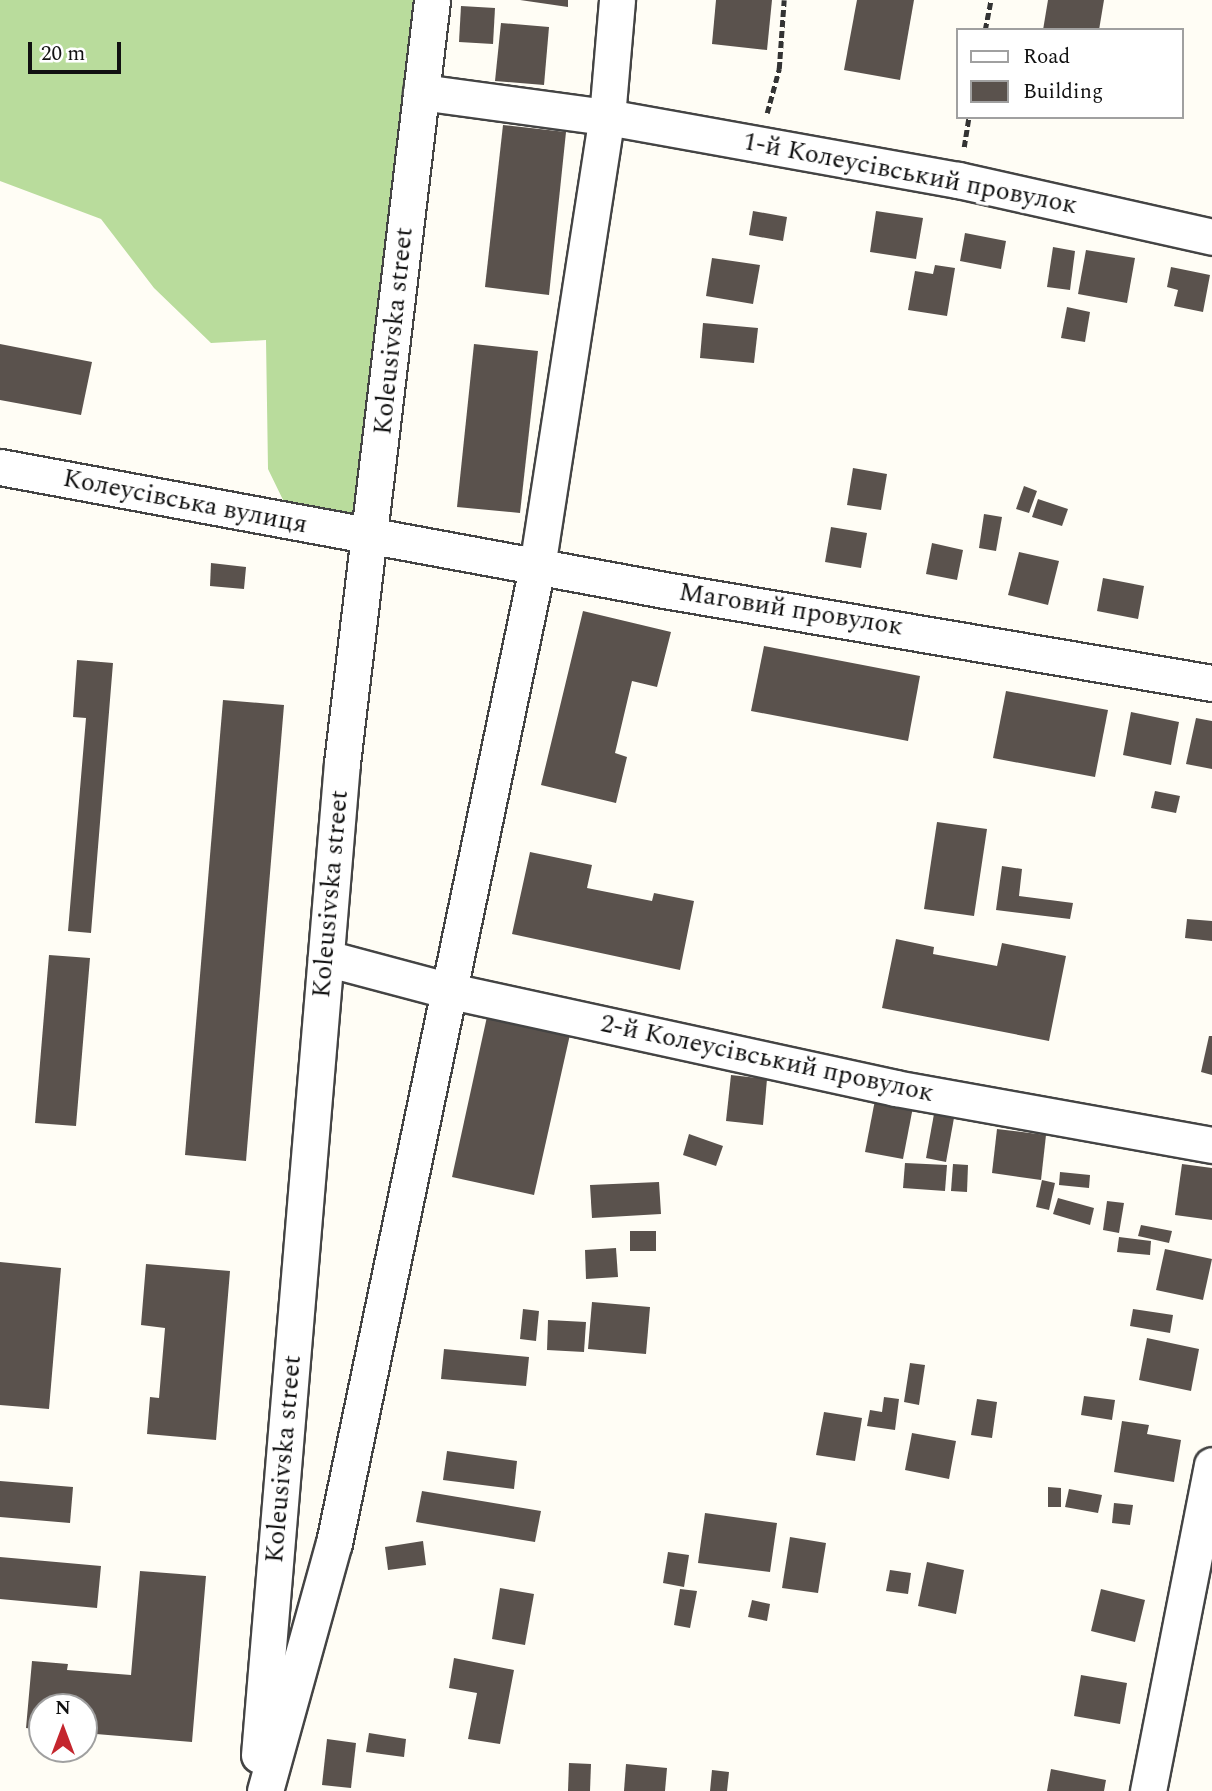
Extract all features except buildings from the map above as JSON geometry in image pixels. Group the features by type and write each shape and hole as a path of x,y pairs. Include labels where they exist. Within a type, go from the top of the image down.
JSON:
{"street":[{"name":"Koleusivska street","path":"256,1791 342,763 371,537 432,0"},
{"path":"265,1791 334,1543 446,990 537,567 607,117 617,0"},
{"name":"1-й Колеусівський провулок","path":"421,92 607,117 958,180 1212,237"},
{"name":"Колеусівська вулиця","path":"0,467 371,537"},
{"name":"Маговий провулок","path":"371,537 1212,683"},
{"name":"2-й Колеусівський провулок","path":"326,958 446,990 895,1088 1212,1145"},
{"path":"1148,1791 1212,1465"}],"path":[{"path":"757,146 779,69 784,0"},
{"path":"985,28 991,0"}],"green space":[{"path":"0,0 422,0 363,523 285,504 268,469 266,340 211,343 154,288 101,219 0,181"}]}
